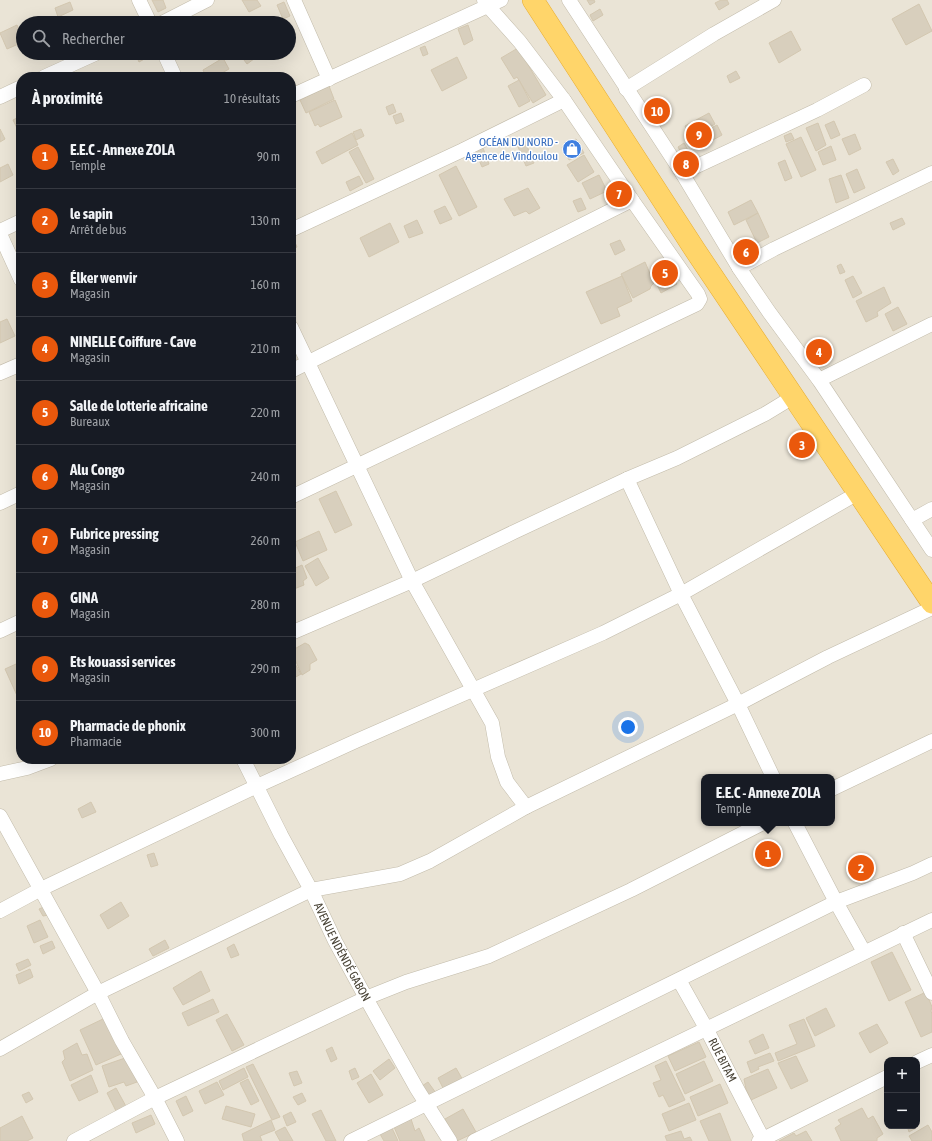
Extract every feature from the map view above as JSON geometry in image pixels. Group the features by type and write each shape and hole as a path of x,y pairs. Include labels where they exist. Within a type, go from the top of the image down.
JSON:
{"highway":[{"path":"533,0 695,250 932,603"}],"street":[{"path":"139,0 147,16"},
{"path":"175,16 206,0"},
{"path":"294,0 329,79"},
{"path":"296,94 486,3 501,0"},
{"path":"569,0 682,174 739,268 818,380 932,550"},
{"path":"626,89 714,34 774,0"},
{"path":"296,495 697,304 700,299 564,100 526,50 486,3"},
{"path":"55,72 82,60"},
{"path":"167,60 173,72"},
{"path":"682,174 816,110 864,85"},
{"path":"0,97 16,89"},
{"path":"296,228 564,100"},
{"path":"739,268 932,173"},
{"path":"296,369 632,200"},
{"path":"0,231 16,223"},
{"path":"0,234 16,269"},
{"path":"818,380 932,324"},
{"path":"296,338 412,581 492,723 498,757 507,782 526,807"},
{"path":"0,373 16,366"},
{"path":"296,631 412,581 627,479 677,458 765,414 793,397"},
{"path":"627,479 681,594 738,704 772,774"},
{"path":"0,911 41,889 257,786 603,633 681,594 858,493"},
{"path":"0,503 16,495"},
{"path":"912,520 932,510"},
{"path":"0,1049 98,993 311,890 400,874 430,861 526,807 738,704 828,657 932,608"},
{"path":"0,631 16,623"},
{"path":"835,788 932,741"},
{"path":"0,774 38,764"},
{"name":"AVENUE NDÉNDÉ GABON","path":"246,764 281,835 311,890 335,941 426,1104 450,1141"},
{"path":"0,816 98,993 176,1141"},
{"path":"74,1141 154,1098 366,998 406,982 489,956 624,893 757,826"},
{"path":"797,826 864,952"},
{"path":"352,1141 836,902 913,873 932,864"},
{"path":"474,1141 932,920"},
{"path":"903,934 932,993"},
{"name":"RUE BITAM","path":"679,980 706,1028 762,1140"},
{"path":"920,1061 932,1055"},
{"path":"762,1140 884,1079"}],"shaded area":[{"path":"0,0 932,0 932,1141 0,1141"}],"building":[{"path":"152,0 163,0 166,8 158,12"},
{"path":"242,0 257,0 261,6 249,12"},
{"path":"587,0 594,0 595,2 590,5"},
{"path":"721,0 727,0 729,4 719,10 715,3"},
{"path":"70,2 73,10 58,16 55,8"},
{"path":"284,2 290,16 282,16 277,5"},
{"path":"919,4 932,31 906,45 892,19"},
{"path":"600,9 603,15 593,21 590,15"},
{"path":"16,25 16,45 7,49 0,33"},
{"path":"468,25 473,40 464,45 458,29"},
{"path":"791,31 801,50 779,63 769,43"},
{"path":"425,46 428,54 423,56 420,48"},
{"path":"518,48 546,95 533,103 517,77 514,79 501,58"},
{"path":"457,57 467,78 442,91 431,70"},
{"path":"220,60 224,60 229,69 224,72 204,72 203,70"},
{"path":"244,60 252,60 247,64"},
{"path":"736,71 740,78 730,83 727,76"},
{"path":"519,80 530,101 519,107 508,86"},
{"path":"329,86 334,99 306,113 300,100"},
{"path":"335,100 342,117 320,127 318,124 315,126 309,112"},
{"path":"660,100 664,107 658,110 654,103"},
{"path":"393,104 396,112 389,115 386,107"},
{"path":"401,113 404,121 396,124 393,116"},
{"path":"709,113 715,124 691,138 685,126"},
{"path":"16,118 16,126 13,120"},
{"path":"834,121 840,135 831,139 825,125"},
{"path":"818,123 826,145 816,151 806,128"},
{"path":"717,125 722,135 698,148 693,137"},
{"path":"0,129 5,139 0,142"},
{"path":"361,129 364,136 356,140 353,132"},
{"path":"352,133 358,145 322,164 316,152"},
{"path":"791,133 794,139 786,142 784,136"},
{"path":"855,134 861,149 849,155 842,139"},
{"path":"801,137 816,170 801,177 786,144"},
{"path":"524,139 534,163 526,166 516,142"},
{"path":"576,139 584,153 569,160 562,147"},
{"path":"684,143 690,154 684,158 678,147"},
{"path":"831,146 836,160 823,165 818,152"},
{"path":"358,147 374,179 366,183 349,152"},
{"path":"483,148 489,164 482,167 475,151"},
{"path":"584,155 594,172 578,182 567,165"},
{"path":"893,159 899,171 893,175 886,162"},
{"path":"785,160 792,178 785,181 778,163"},
{"path":"8,164 13,175 0,182 0,168"},
{"path":"456,166 477,207 459,216 439,175"},
{"path":"857,169 865,188 854,193 846,174"},
{"path":"599,175 607,191 590,199 582,183"},
{"path":"841,175 849,198 836,203 829,179"},
{"path":"359,176 363,184 350,191 346,182"},
{"path":"528,188 540,208 529,214 526,211 514,216 504,199"},
{"path":"581,198 586,209 578,212 573,201"},
{"path":"751,200 758,213 734,225 728,212"},
{"path":"445,206 452,219 440,224 434,211"},
{"path":"758,213 769,237 757,243 746,220"},
{"path":"902,218 905,224 893,230 890,223"},
{"path":"417,220 423,233 409,238 404,226"},
{"path":"390,223 399,242 369,257 360,238"},
{"path":"620,240 625,250 615,255 610,244"},
{"path":"645,262 654,283 650,289 633,298 621,274"},
{"path":"666,264 677,284 661,293 651,272"},
{"path":"841,264 845,272 840,274 837,266"},
{"path":"622,276 632,301 617,308 620,316 601,324 586,292"},
{"path":"853,276 862,293 853,298 845,280"},
{"path":"884,287 891,303 877,312 878,316 866,322 856,301"},
{"path":"898,307 907,324 893,331 885,314"},
{"path":"7,319 15,336 0,343 0,322"},
{"path":"336,491 352,525 335,533 319,499"},
{"path":"319,531 327,550 303,561 296,542"},
{"path":"318,558 329,578 316,586 305,566"},
{"path":"302,565 307,578 303,581 304,585 296,588 296,568"},
{"path":"305,643 309,645 317,660 310,664 310,670 302,675 296,662 296,648"},
{"path":"16,664 16,693 5,669"},
{"path":"296,665 301,674 296,677"},
{"path":"91,802 96,812 82,818 78,809"},
{"path":"154,853 158,865 151,867 147,855"},
{"path":"55,902 49,915 43,916 39,909"},
{"path":"121,902 129,916 108,929 100,915"},
{"path":"40,920 48,937 34,943 27,926"},
{"path":"165,940 169,948 153,956 149,949"},
{"path":"52,941 55,948 43,954 40,946"},
{"path":"234,944 239,955 231,958 227,948"},
{"path":"892,952 911,990 889,1001 871,962"},
{"path":"28,959 31,965 19,971 16,964"},
{"path":"30,969 33,977 19,984 16,975"},
{"path":"201,971 210,991 183,1005 173,988"},
{"path":"926,992 932,1007 932,1032 921,1037 905,1002"},
{"path":"213,999 219,1012 188,1026 182,1013"},
{"path":"826,1008 835,1026 815,1036 806,1018"},
{"path":"227,1014 244,1045 232,1051 216,1020"},
{"path":"105,1018 121,1054 96,1065 80,1030"},
{"path":"804,1019 815,1046 778,1061 775,1053 797,1044 789,1025"},
{"path":"877,1024 888,1043 870,1053 859,1033"},
{"path":"763,1034 769,1048 755,1054 749,1041"},
{"path":"699,1042 706,1057 675,1071 668,1056"},
{"path":"77,1043 82,1055 87,1054 93,1070 70,1081 62,1062 65,1059 63,1051"},
{"path":"332,1047 337,1059 331,1062 326,1050"},
{"path":"770,1053 774,1061 758,1067 759,1069 751,1073 747,1062"},
{"path":"796,1056 808,1081 791,1089 778,1063"},
{"path":"128,1057 137,1082 126,1086 124,1082 109,1087 102,1066"},
{"path":"389,1059 395,1068 380,1080 373,1071"},
{"path":"666,1061 685,1100 669,1107 663,1095 659,1097 653,1083 661,1080 655,1066"},
{"path":"704,1061 713,1081 685,1094 676,1074"},
{"path":"253,1064 280,1117 272,1120 246,1067"},
{"path":"244,1068 248,1077 223,1090 219,1081"},
{"path":"355,1068 359,1077 352,1080 349,1071"},
{"path":"456,1068 464,1082 445,1092 438,1078"},
{"path":"768,1069 777,1088 751,1100 746,1089 744,1079"},
{"path":"297,1071 302,1083 294,1086 289,1073"},
{"path":"371,1074 383,1095 369,1103 357,1083"},
{"path":"91,1075 98,1092 79,1101 71,1085"},
{"path":"248,1079 259,1101 251,1105 240,1083"},
{"path":"217,1082 224,1095 205,1104 199,1091"},
{"path":"428,1082 436,1093 429,1098 422,1086"},
{"path":"720,1084 728,1103 698,1116 690,1097"},
{"path":"116,1088 128,1110 118,1115 107,1093"},
{"path":"29,1092 33,1099 26,1103 22,1095"},
{"path":"302,1093 306,1101 298,1105 293,1097"},
{"path":"186,1096 193,1111 183,1116 176,1101"},
{"path":"689,1103 696,1120 669,1131 662,1114"},
{"path":"226,1106 255,1114 251,1127 222,1119"},
{"path":"862,1108 868,1119 873,1116 883,1134 877,1138 877,1141 841,1141 835,1128 841,1124 838,1120"},
{"path":"463,1109 476,1132 457,1141 445,1119"},
{"path":"321,1110 336,1141 326,1141 312,1114"},
{"path":"291,1112 296,1122 287,1126 283,1116"},
{"path":"720,1113 731,1141 709,1141 700,1121"},
{"path":"151,1115 155,1124 136,1133 132,1123"},
{"path":"22,1116 33,1138 27,1141 0,1141 0,1128"},
{"path":"411,1119 415,1131 419,1128 425,1141 400,1141 394,1127"},
{"path":"271,1120 275,1130 260,1136 262,1141 244,1141 242,1134"},
{"path":"928,1125 932,1132 932,1141 912,1141 909,1136"},
{"path":"285,1127 293,1141 280,1141 275,1132"},
{"path":"392,1128 398,1141 384,1141 380,1134"},
{"path":"681,1131 684,1139 690,1137 692,1141 667,1141 665,1136"},
{"path":"806,1131 812,1141 779,1141 794,1133 796,1136"}],"place":[{"name":"Pharmacie de phonix","path":"657,111"},
{"name":"Ets kouassi services","path":"699,135"},
{"name":"OCÉAN DU NORD - Agence de Vindoulou","path":"572,149"},
{"name":"GINA","path":"686,164"},
{"name":"Fubrice pressing","path":"619,194"},
{"name":"Alu Congo","path":"746,252"},
{"name":"Salle de lotterie africaine","path":"665,273"},
{"name":"NINELLE Coiffure - Cave","path":"819,352"},
{"name":"Élker wenvir","path":"802,445"},
{"name":"E.E.C - Annexe ZOLA","path":"768,854"},
{"name":"le sapin","path":"861,868"}]}
